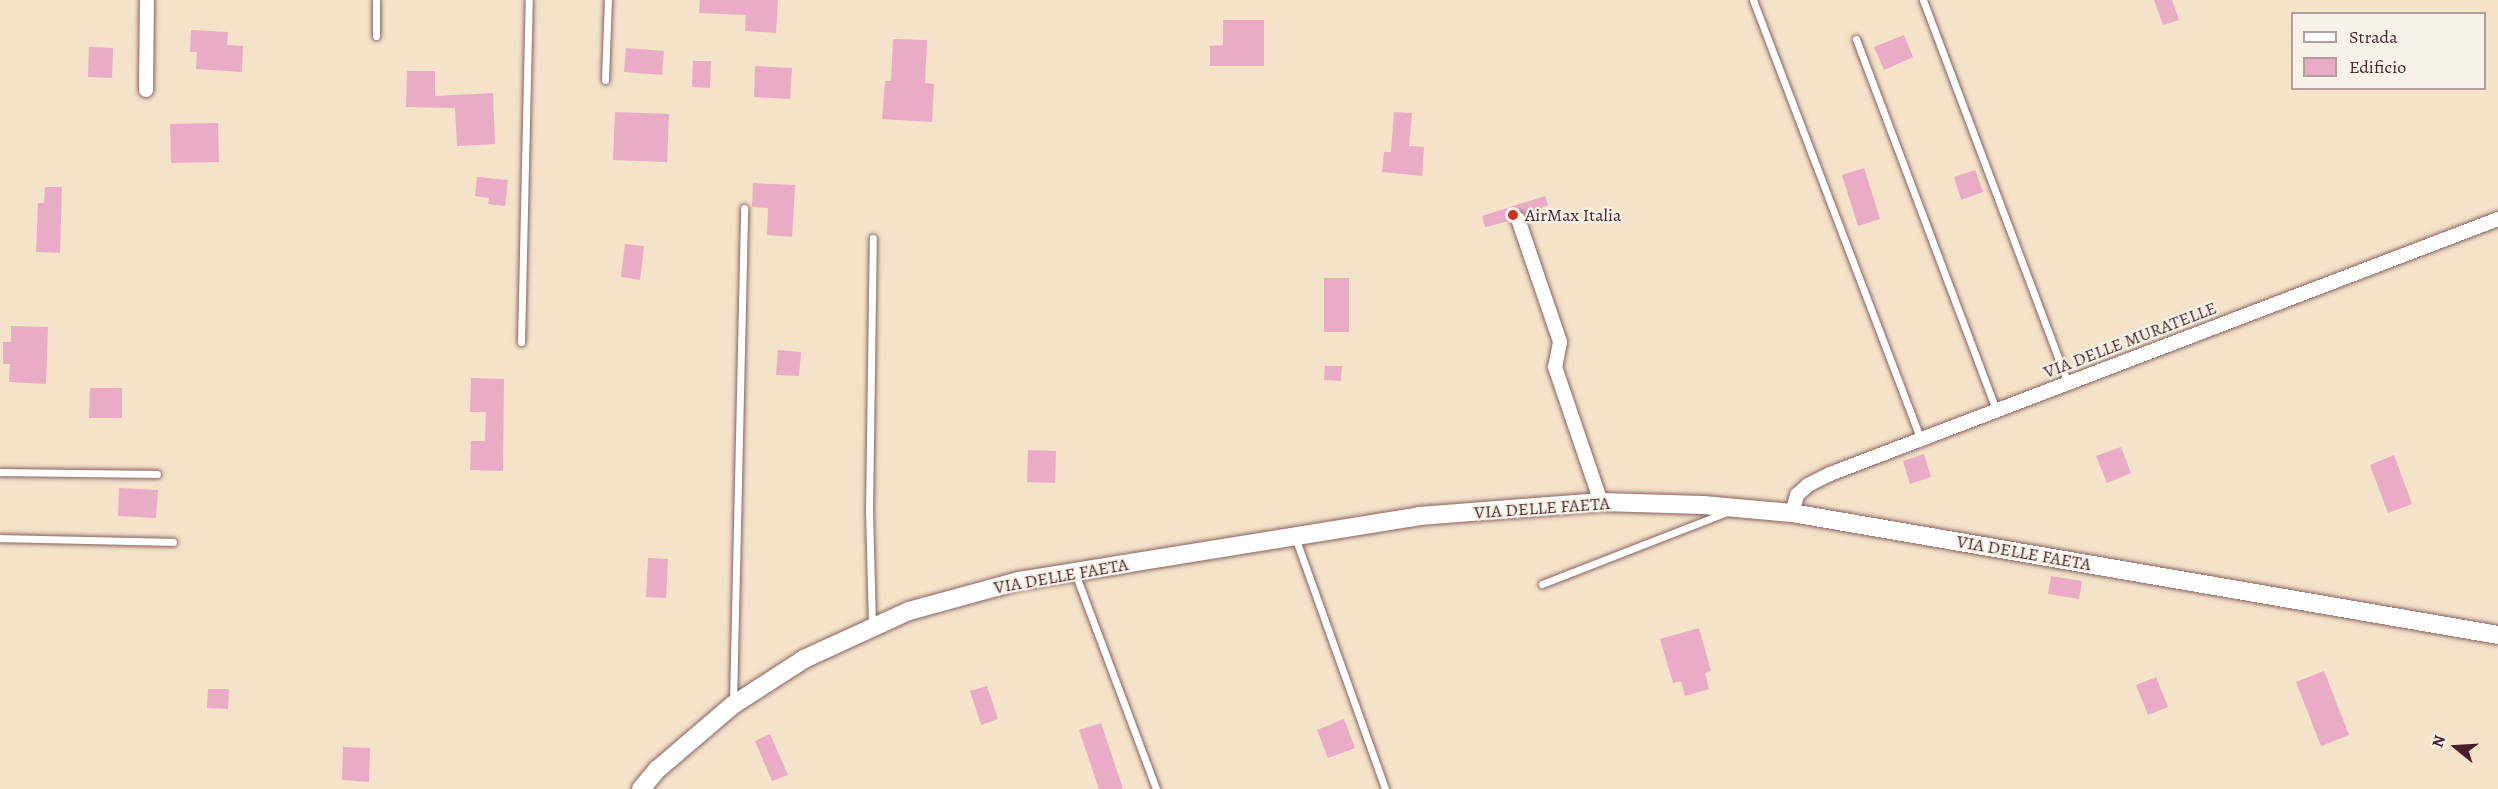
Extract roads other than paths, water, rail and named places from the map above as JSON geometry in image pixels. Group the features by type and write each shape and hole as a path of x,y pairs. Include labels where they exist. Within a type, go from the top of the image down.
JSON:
{"street":[{"path":"146,90 147,0"},
{"path":"1518,219 1560,342 1555,367 1601,502"},
{"name":"VIA DELLE MURATELLE","path":"1792,513 1797,495 1808,485 1996,409 2068,384 2498,219"},
{"name":"VIA DELLE FAETA","path":"641,789 658,769 733,705 804,659 909,611 1018,581 1419,516 1601,502 1737,508 1792,513 2498,635"}],"lane":[{"path":"376,0 376,36"},
{"path":"521,342 529,0"},
{"path":"605,80 608,0"},
{"path":"1753,0 1921,441"},
{"path":"1923,0 2068,384"},
{"path":"1856,39 1996,409"},
{"path":"733,705 744,208"},
{"path":"872,628 868,512 873,238"},
{"path":"0,472 157,474"},
{"path":"1542,584 1737,508"},
{"path":"1294,536 1385,789"},
{"path":"0,538 174,542"},
{"path":"1074,572 1156,789"}],"place":[{"name":"AirMax Italia","path":"1513,215"}]}
